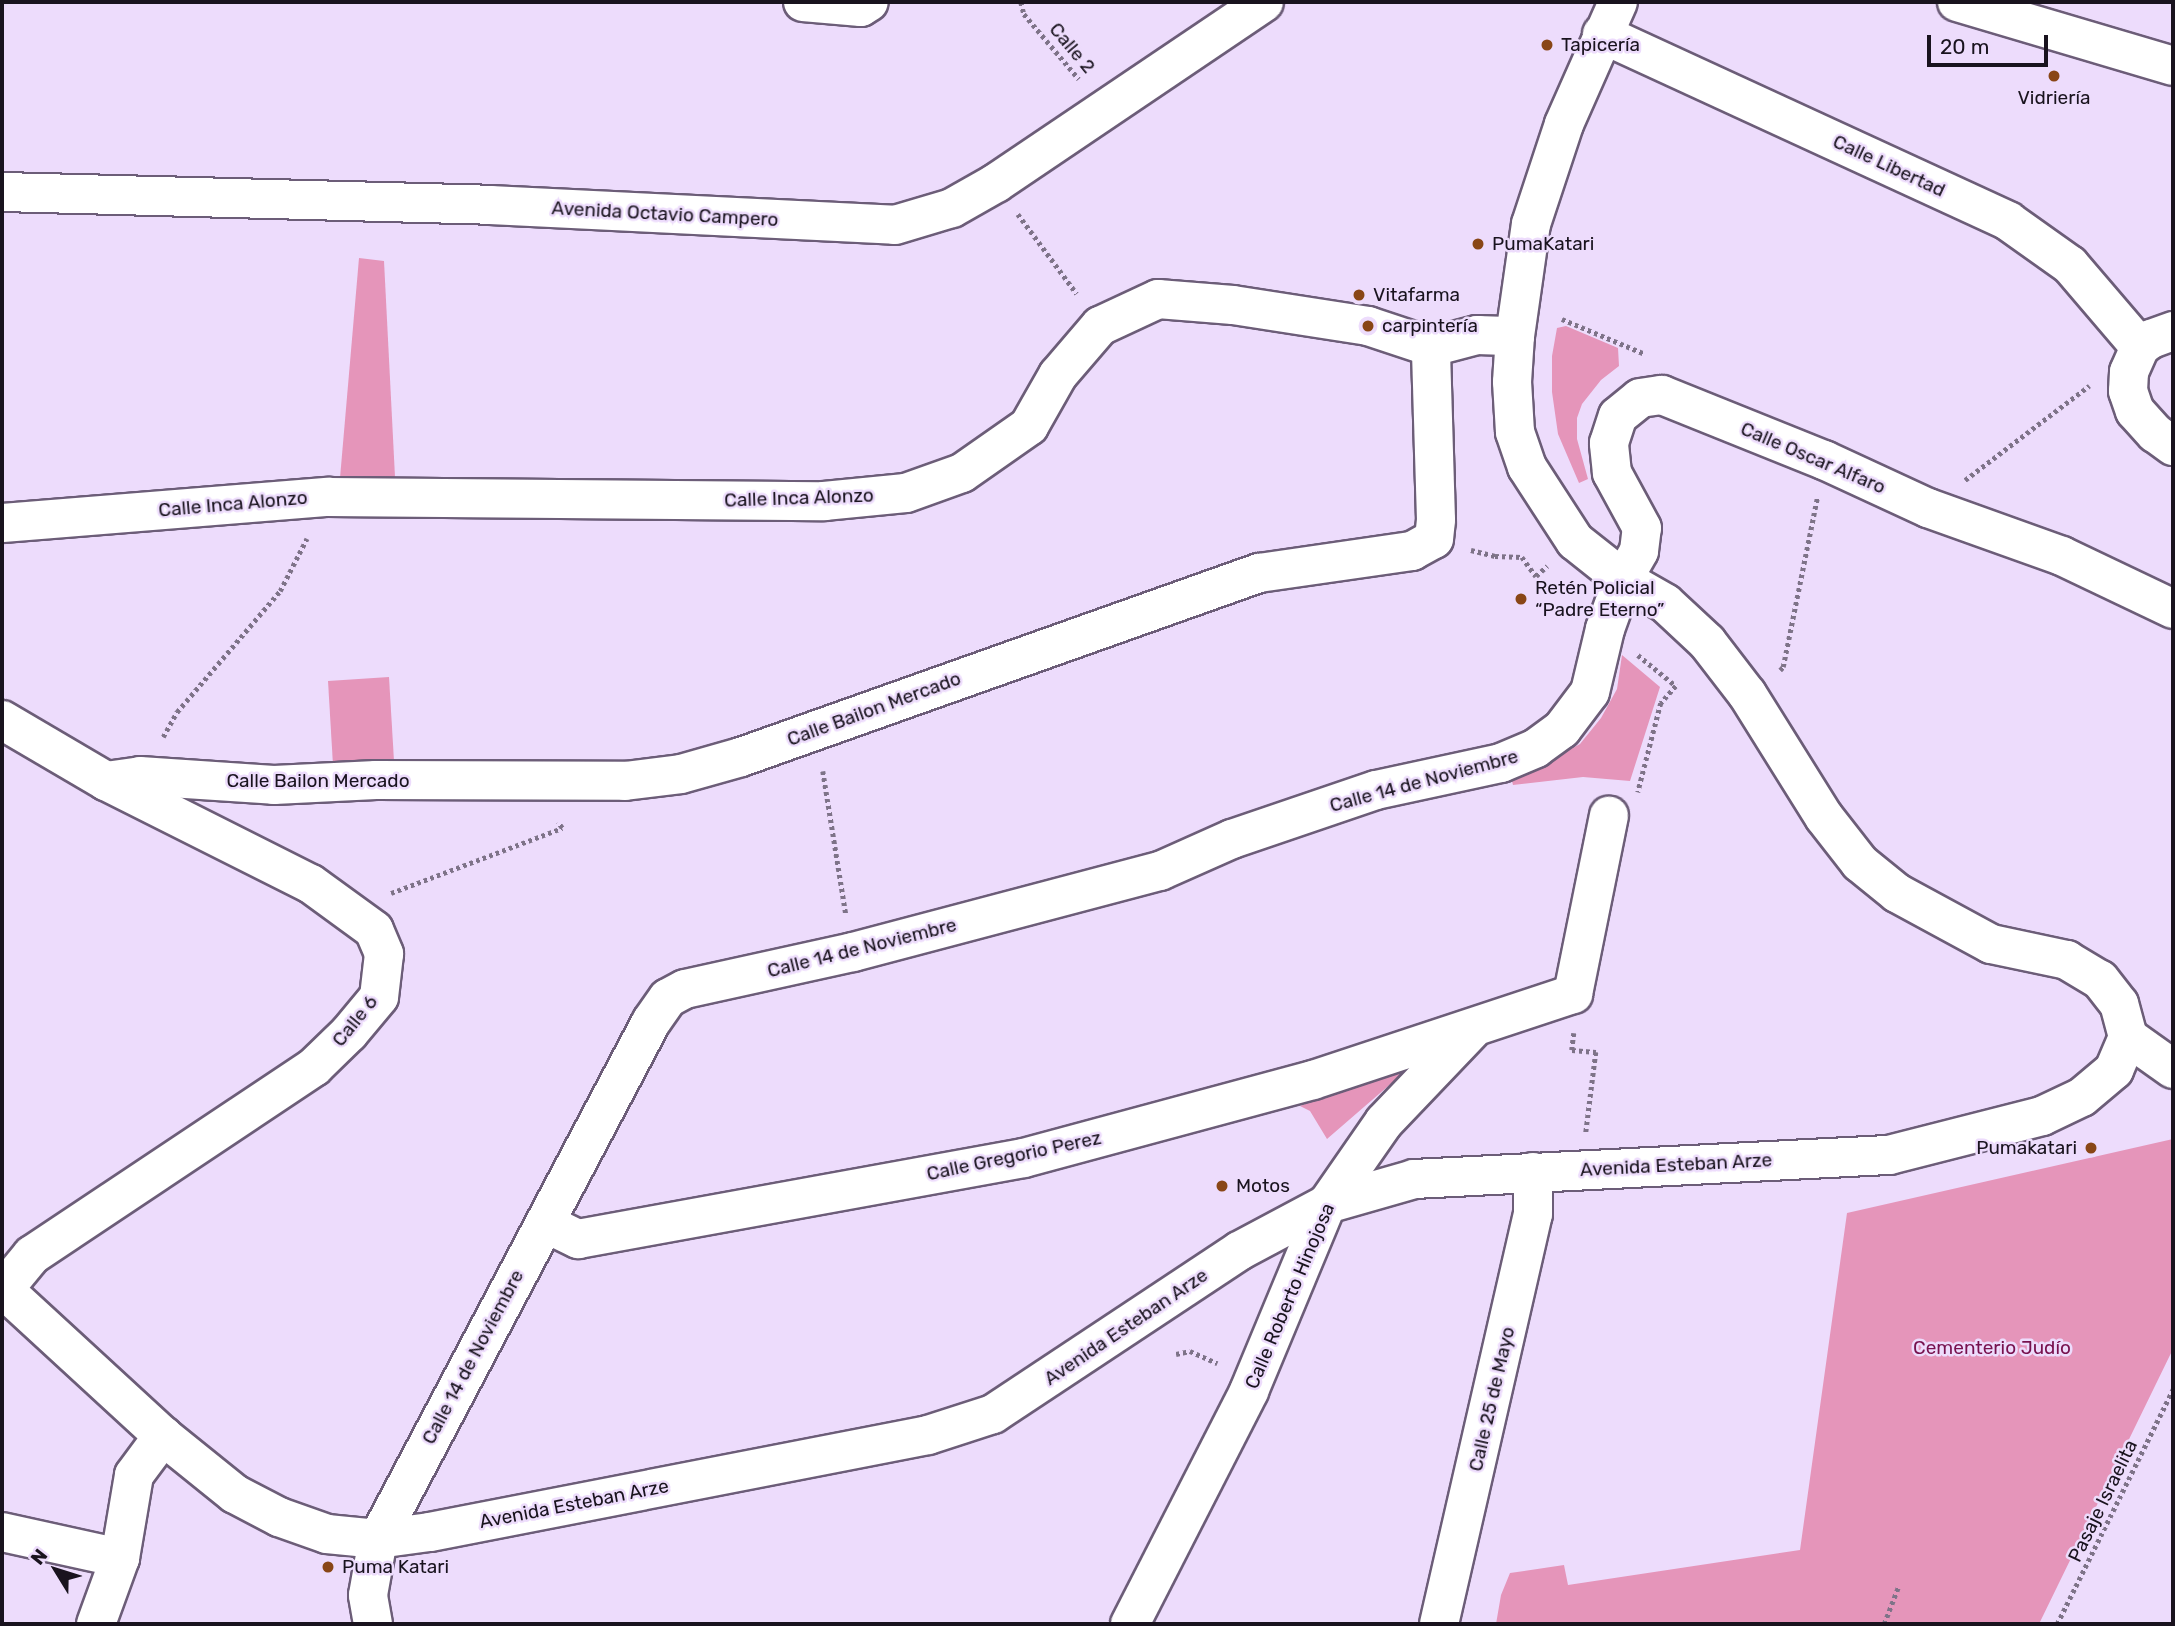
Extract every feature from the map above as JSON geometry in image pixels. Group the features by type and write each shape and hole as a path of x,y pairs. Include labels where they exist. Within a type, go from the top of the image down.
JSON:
{"street":[{"path":"803,2 861,7 869,2"},
{"name":"Avenida Octavio Campero","path":"2,192 490,205 895,225 952,208 996,183 1264,2"},
{"path":"1957,2 2173,66"},
{"path":"1610,18 1564,124 1531,224 1515,337 1512,382 1515,432 1527,467 1575,541 1623,579 1665,603 1707,642 1747,694 1824,817 1860,863 1897,893 1991,944 2067,960 2100,980 2119,1004 2128,1037 2173,1069"},
{"name":"Calle Libertad","path":"1610,18 2008,221 2070,265 2140,348"},
{"name":"Calle Inca Alonzo","path":"2,523 328,497 824,500 906,493 962,473 1029,426 1058,375 1100,326 1158,299 1233,305 1368,326 1431,347"},
{"path":"2173,331 2151,339 2140,348 2129,372 2128,391 2135,411 2155,433 2173,446"},
{"path":"1431,347 1477,335 1515,337"},
{"name":"Calle Bailon Mercado","path":"123,778 274,785 376,780 625,781 681,774 741,757 816,728 1259,573 1412,551 1434,539 1436,520 1431,347"},
{"name":"Calle Oscar Alfaro","path":"1623,579 1639,551 1642,528 1612,473 1609,443 1618,416 1640,398 1662,395 1824,460 1928,508 2062,556 2173,609"},
{"name":"Calle 14 de Noviembre","path":"373,1624 368,1595 378,1539 650,1022 668,998 685,989 853,952 1160,871 1231,839 1376,790 1501,763 1536,748 1562,729 1590,692 1605,629 1623,579"},
{"name":"Calle 6","path":"2,720 123,778 311,884 374,930 384,954 379,997 349,1033 314,1067 32,1255 3,1288"},
{"path":"1573,994 1622,808"},
{"name":"Calle Roberto Hinojosa","path":"1130,1624 1249,1391 1327,1204 1384,1122 1476,1026 1573,994"},
{"name":"Calle Gregorio Perez","path":"545,1223 578,1239 1024,1158 1313,1080 1476,1026"},
{"name":"Avenida Esteban Arze","path":"3,1288 163,1436 235,1494 279,1517 327,1534 378,1539 430,1532 928,1435 993,1414 1239,1251 1327,1204 1414,1180 1889,1155 2042,1116 2082,1097 2114,1070 2128,1037"},
{"name":"Calle 25 de Mayo","path":"1439,1624 1533,1214 1533,1172"},
{"path":"96,1624 120,1558 134,1475 163,1436"},
{"path":"2,1532 120,1558"}],"path":[{"name":"Calle 2","path":"1021,2 1024,14 1105,111"},
{"path":"996,183 1100,326"},
{"path":"1562,319 1643,353"},
{"path":"1928,508 2140,348"},
{"path":"1783,667 1824,460"},
{"path":"123,778 280,592 328,497"},
{"path":"1495,556 1522,557 1535,576 1549,565"},
{"path":"1622,808 1661,703 1675,686 1635,653"},
{"path":"816,728 853,952"},
{"path":"347,910 562,828 529,781"},
{"path":"1573,994 1572,1050 1596,1052 1587,1124"},
{"path":"1175,1354 1190,1351 1201,1354 1215,1360 1223,1372"},
{"name":"Pasaje Israelita","path":"2057,1624 2173,1390"},
{"path":"1884,1624 1898,1588"}],"green space":[{"path":"359,258 384,261 395,477 340,478"},
{"path":"1566,326 1618,348 1619,366 1601,380 1582,404 1577,418 1577,439 1588,479 1579,483 1558,434 1552,392 1552,356 1557,328"},
{"path":"1622,655 1660,687 1630,781 1583,777 1513,785 1512,781 1580,744 1601,718 1617,689"},
{"path":"389,677 394,761 333,765 328,681"},
{"path":"1409,1068 1327,1139 1310,1111 1300,1106 1326,1096 1326,1091"},
{"name":"Cementerio Judío","path":"2173,1139 2173,1349 2039,1624 1496,1624 1501,1595 1510,1573 1564,1565 1568,1585 1800,1550 1847,1213"}],"place":[{"name":"Tapicería","path":"1547,45"},
{"name":"Vidriería","path":"2054,76"},
{"name":"PumaKatari","path":"1478,244"},
{"name":"Vitafarma","path":"1359,295"},
{"name":"carpintería","path":"1368,326"},
{"name":"Retén Policial “Padre Eterno”","path":"1521,599"},
{"name":"Pumakatari","path":"2091,1148"},
{"name":"Motos","path":"1222,1186"},
{"name":"Puma Katari","path":"328,1567"}]}
